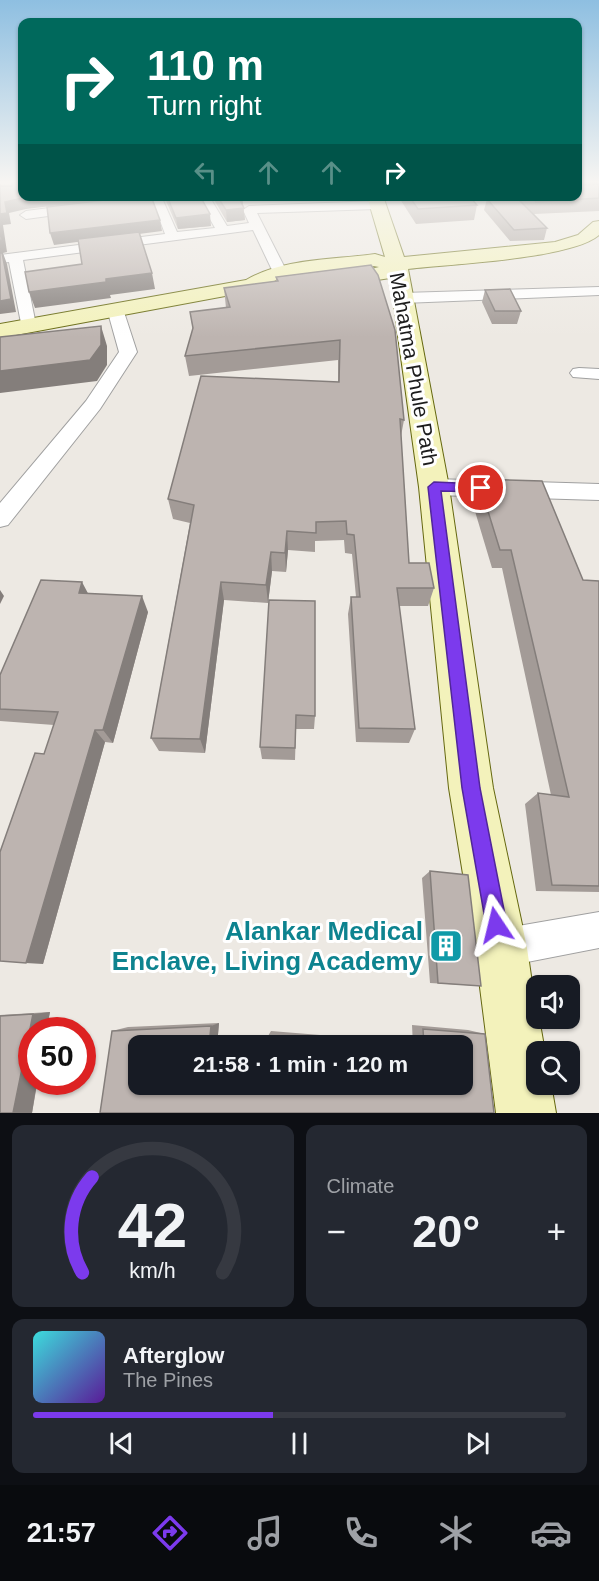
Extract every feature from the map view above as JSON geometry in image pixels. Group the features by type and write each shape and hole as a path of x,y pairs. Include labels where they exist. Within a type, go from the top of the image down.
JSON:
{"street":[{"path":"28,325 7,258 97,240 198,233"},
{"path":"260,233 280,272"},
{"name":"Mahatma Phule Path","path":"385,233 403,298 434,487 471,788 501,948 526,1113"},
{"path":"252,285 269,274 280,272 375,260 394,265 556,247 584,239 591,233"},
{"path":"0,331 252,285 277,288 385,273 394,265"},
{"path":"403,298 599,291"},
{"path":"0,519 93,405 128,352 115,309"},
{"path":"579,373 599,374"},
{"path":"434,487 599,492"},
{"path":"501,948 599,930"}],"building":[{"path":"139,233 152,273 106,279 106,282 29,292 25,272 82,264 78,239"},
{"path":"0,253 2,253 11,299 0,301"},
{"path":"371,265 378,275 395,330 404,420 400,419 409,563 429,563 434,588 397,588 415,729 359,728 351,597 360,597 354,535 347,534 346,521 316,522 316,533 287,531 285,553 271,552 266,585 221,582 200,739 151,738 194,505 168,499 201,376 339,382 340,340 185,356 193,328 190,312 230,307 224,288 278,281 276,277"},
{"path":"510,289 521,311 495,311 485,290"},
{"path":"101,326 101,345 90,360 0,371 0,337"},
{"path":"478,479 542,481 583,580 599,581 599,886 552,885 538,793 569,797 511,550 500,550"},
{"path":"41,580 82,582 79,593 142,596 103,730 95,730 26,963 0,961 0,852 35,753 44,754 58,712 0,709 0,675"},
{"path":"269,600 315,601 315,716 296,715 295,748 260,747"},
{"name":"Alankar Medical Enclave, Living Academy","path":"430,871 468,875 481,986 438,983"},
{"path":"33,1014 32,1017 18,1017 18,1088 13,1113 0,1113 0,1016"},
{"path":"211,1026 210,1035 128,1035 128,1095 473,1095 473,1035 423,1035 423,1029 485,1034 494,1113 100,1113 112,1031"}],"place":[{"name":"Alankar Medical Enclave, Living Academy","path":"446,946"}],"route":[{"path":"481,488 434,487 471,788 496,925"}]}
